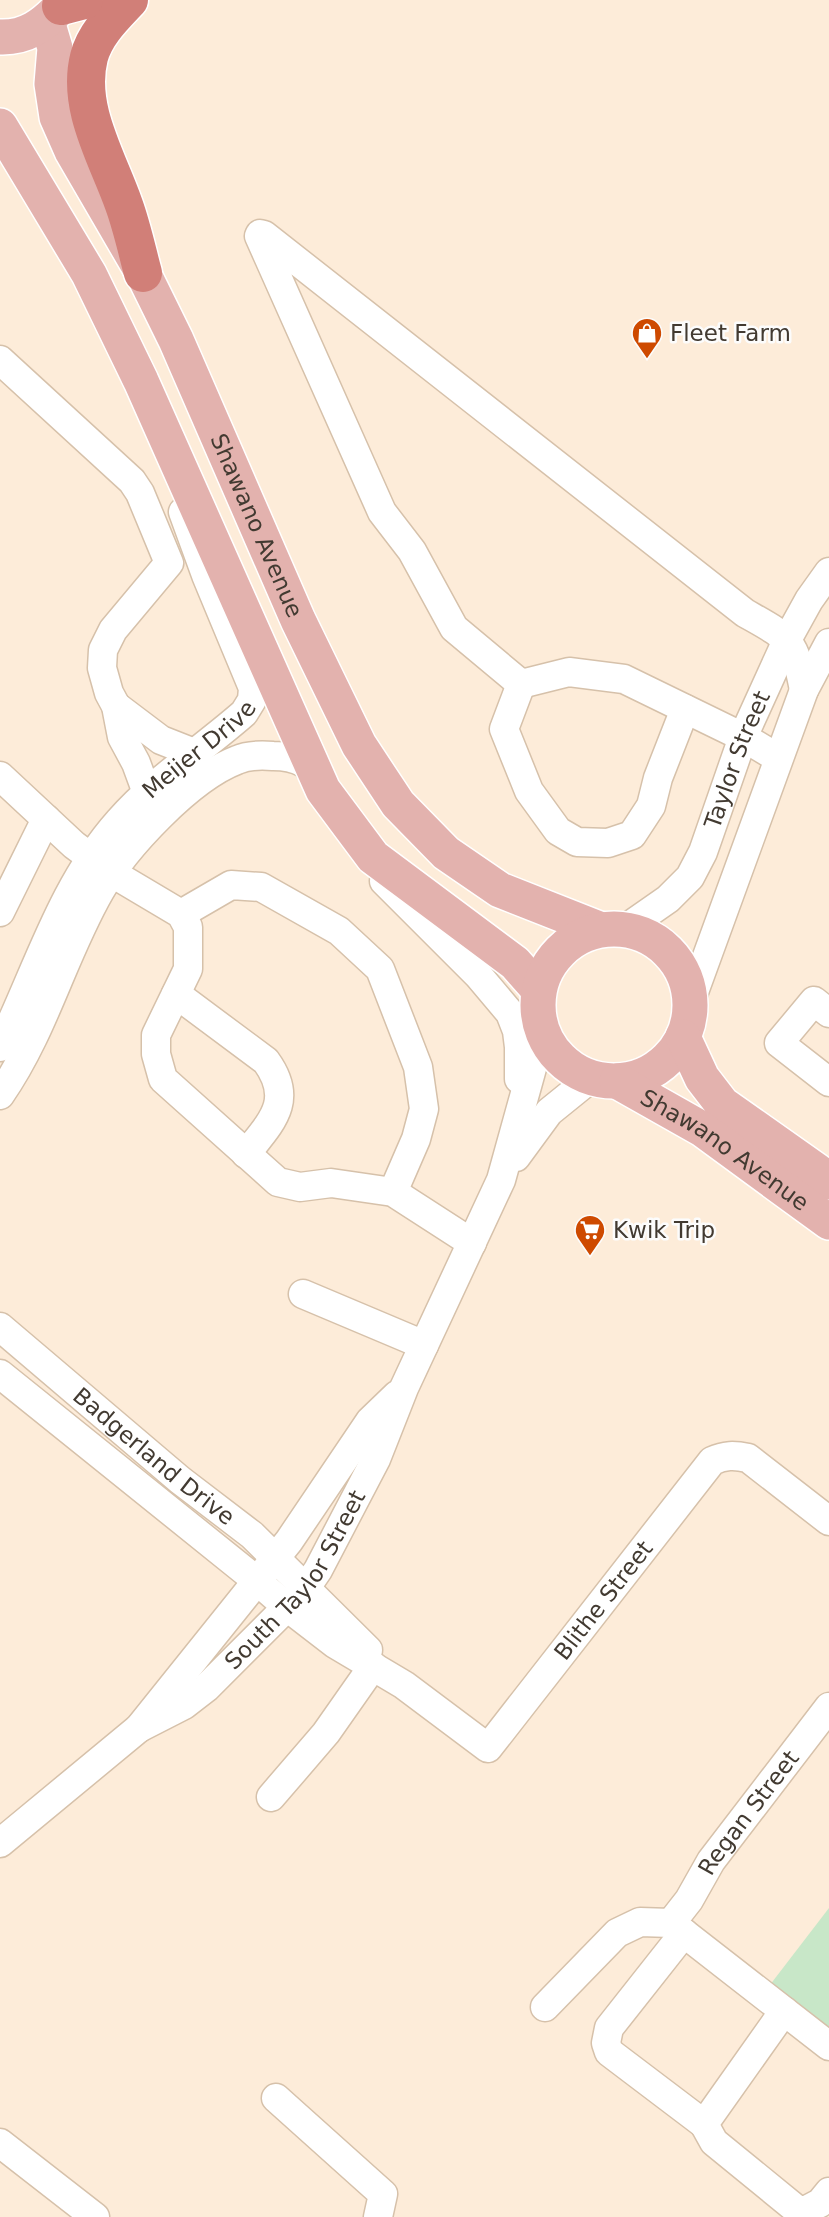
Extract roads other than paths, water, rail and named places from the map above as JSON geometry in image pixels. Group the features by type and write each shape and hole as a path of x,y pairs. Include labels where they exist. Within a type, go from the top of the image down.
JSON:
{"highway":[{"path":"129,0 96,39 85,75 87,100 102,151 125,207 143,273"}],"main road":[{"name":"Shawano Avenue","path":"64,7 55,48 52,84 57,117 72,152 143,273 176,340 261,538 359,745 398,804 446,853 500,890 612,929"},
{"path":"0,37 30,32 64,7"},
{"name":"Shawano Avenue","path":"0,126 89,274 160,424 320,785 373,857 515,963 538,989"},
{"path":"612,929 650,937 671,954 685,976 690,1003 689,1021 672,1055 656,1069 637,1078 604,1080 570,1068 553,1052 542,1032 537,1011 538,989 546,968 560,950 578,937 612,929"},
{"name":"Shawano Avenue","path":"683,1037 702,1078 722,1104 829,1182"},
{"name":"Shawano Avenue","path":"604,1080 702,1129 829,1222"}],"street":[{"path":"521,684 454,628 412,551 382,512 260,234 283,249 745,613 788,638 799,663 804,690"},
{"path":"0,360 132,481 140,493 169,563 113,630 103,650 102,667 109,693 116,706 122,737 136,763 147,793"},
{"name":"Meijer Drive","path":"0,1095 30,1047 85,922 101,865 119,821 147,793 244,713 251,700 253,688 186,522 160,424"},
{"name":"Taylor Street","path":"612,929 668,899 690,877 703,852 743,737 788,638 809,600 829,572"},
{"path":"788,638 829,623"},
{"name":"Taylor Street","path":"690,1003 804,690 829,643"},
{"path":"521,684 569,672 624,679 743,737 778,758"},
{"path":"521,684 504,729 528,791 558,831 577,842 608,843 632,835 650,806 685,709"},
{"path":"116,706 161,740 194,753"},
{"name":"Meijer Drive","path":"0,1047 61,913 101,865 128,851 183,796 217,769 235,760 261,755 283,756 305,764 320,785"},
{"path":"0,776 101,865 181,914 188,928 188,969 156,1035 156,1054 163,1079 278,1182 300,1187 331,1183 393,1192 472,1242"},
{"path":"320,785 334,823 347,843 478,975 510,1013 519,1047 516,1130"},
{"path":"0,912 46,819"},
{"path":"181,914 231,885 261,887 339,931 380,969 418,1068 424,1110 416,1139 393,1192"},
{"path":"176,994 266,1061 274,1072 279,1096 276,1116 246,1154"},
{"path":"829,1013 814,1001 779,1043 829,1082"},
{"name":"South Taylor Street","path":"139,1728 191,1699 245,1650 296,1598 318,1570 376,1459 404,1388 501,1180 542,1032"},
{"name":"South Taylor Street","path":"501,1180 549,1112 604,1080"},
{"path":"303,1294 424,1345"},
{"name":"Badgerland Drive","path":"0,1327 180,1480 252,1535 274,1557 296,1598"},
{"name":"Badgerland Drive","path":"0,1374 256,1580 296,1598"},
{"name":"South Taylor Street","path":"0,1843 139,1728 289,1541 370,1420 404,1388"},
{"name":"Blithe Street","path":"404,1685 488,1748 705,1467 723,1456 748,1458 829,1521"},
{"path":"296,1598 335,1644 404,1685"},
{"path":"296,1598 404,1685"},
{"path":"271,1797 326,1733 373,1666"},
{"name":"Regan Street","path":"704,2124 609,2052 606,2043 609,2028 677,1928 711,1861 829,1707"},
{"path":"545,2007 617,1933 639,1922 677,1928 829,2046"},
{"path":"784,2011 704,2124 714,2142 801,2213 820,2203 829,2192"},
{"path":"276,2098 383,2194 378,2217"},
{"path":"0,2143 95,2217"}],"place":[{"name":"Fleet Farm","path":"647,360"},
{"name":"Kwik Trip","path":"590,1257"}]}
